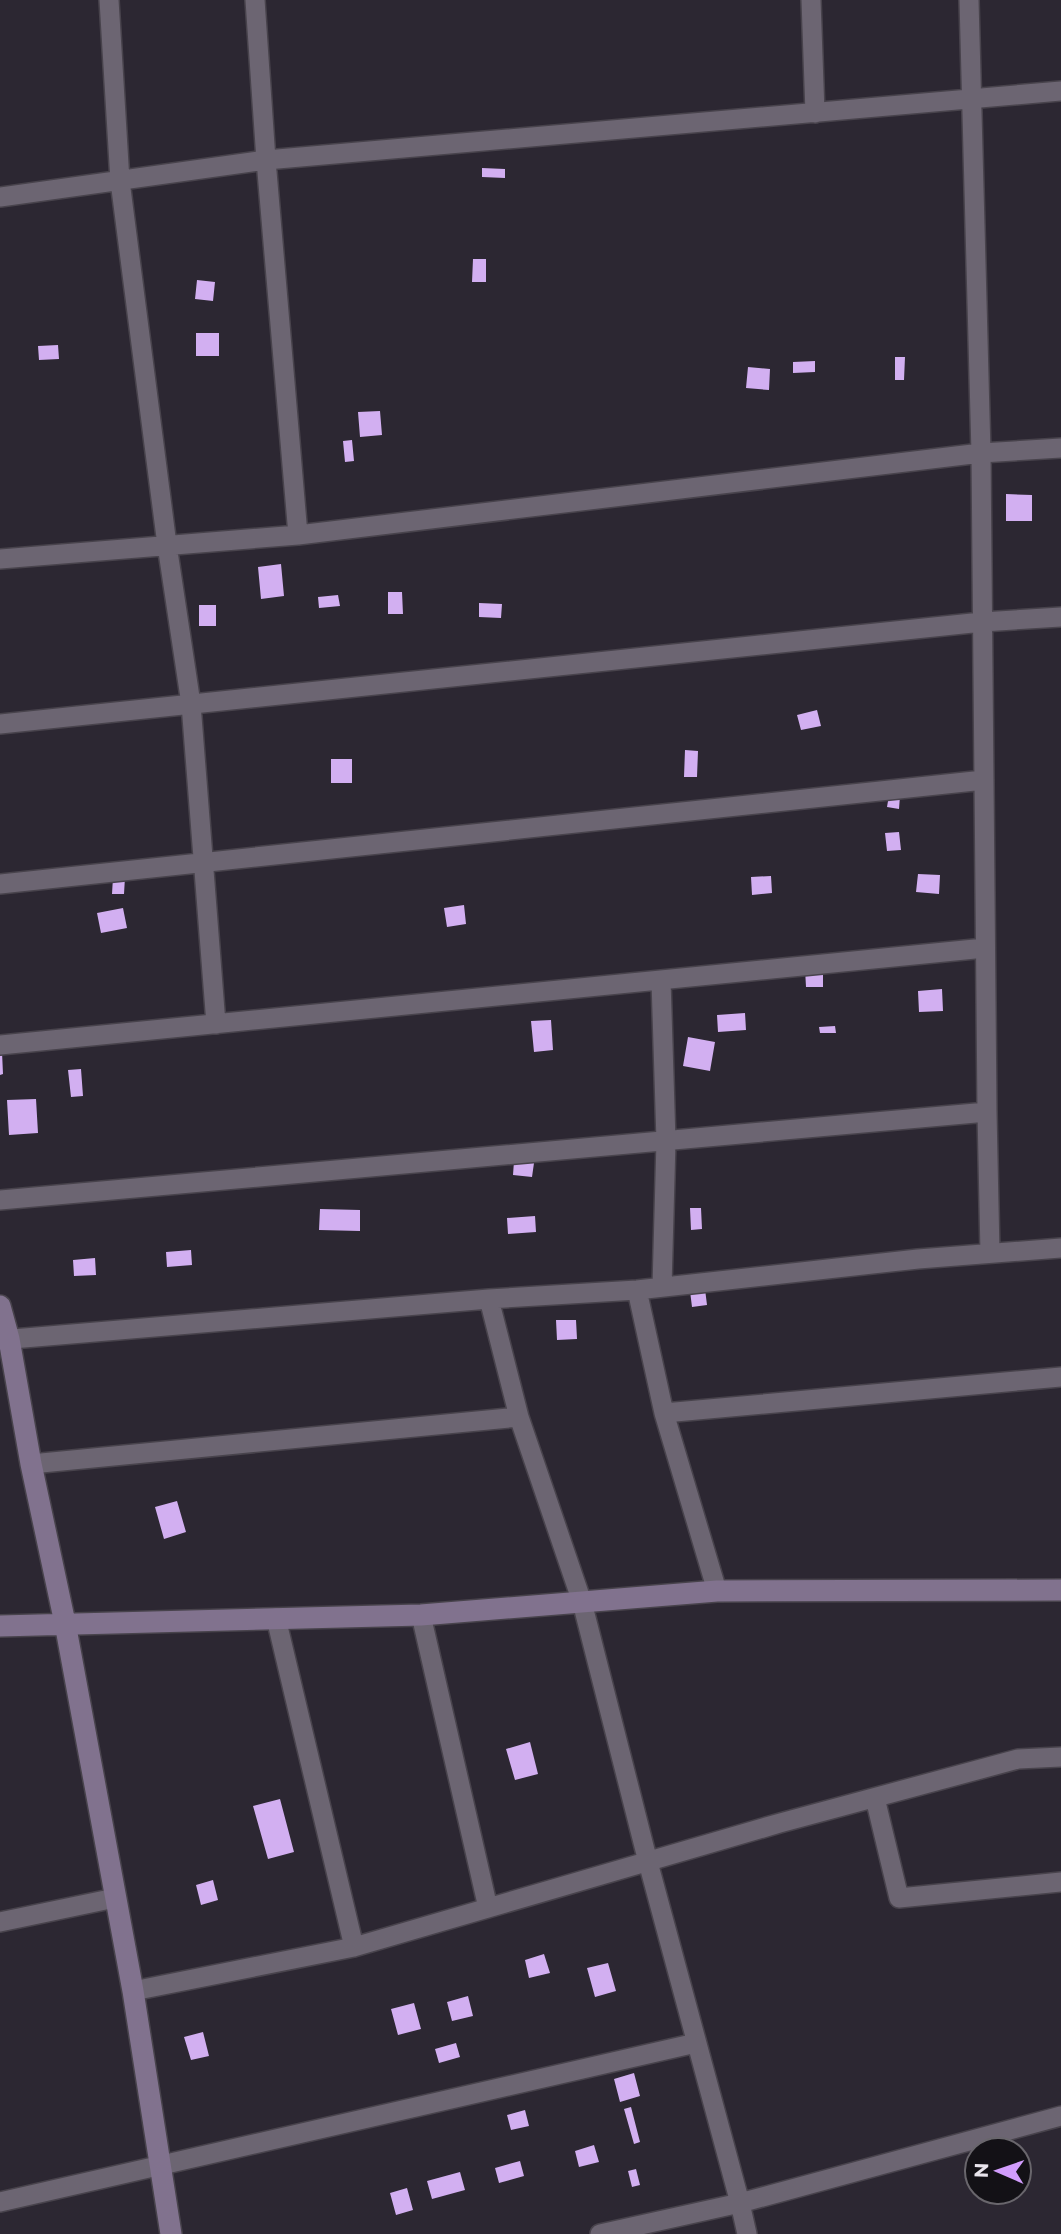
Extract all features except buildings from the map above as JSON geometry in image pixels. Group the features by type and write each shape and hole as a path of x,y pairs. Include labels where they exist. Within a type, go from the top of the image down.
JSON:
{"street":[{"path":"109,0 120,181 167,545 191,704 216,1024"},
{"path":"255,0 298,535"},
{"path":"811,0 815,113"},
{"path":"969,0 981,453 990,1253"},
{"path":"0,197 266,160 1061,91"},
{"path":"0,559 298,535 981,453 1061,448"},
{"path":"0,724 982,622 1061,617"},
{"path":"0,884 984,780"},
{"path":"0,1045 985,948"},
{"path":"661,980 666,1141 662,1287"},
{"path":"0,1200 987,1112"},
{"path":"4,1339 489,1299 637,1290 918,1259 1061,1248"},
{"path":"637,1290 664,1413 716,1591"},
{"path":"489,1299 519,1417 582,1602 747,2234"},
{"path":"0,1306 4,1339 65,1623 116,1898 171,2234"},
{"path":"664,1413 1061,1377"},
{"path":"31,1464 519,1417"},
{"path":"0,1626 421,1615 716,1591 1061,1590"},
{"path":"421,1615 488,1908"},
{"path":"276,1618 354,1947"},
{"path":"133,1991 354,1947 1018,1759 1061,1757"},
{"path":"875,1798 900,1898 1061,1882"},
{"path":"0,1923 116,1898"},
{"path":"0,2202 696,2043"},
{"path":"600,2234 740,2203 1061,2116"}]}
